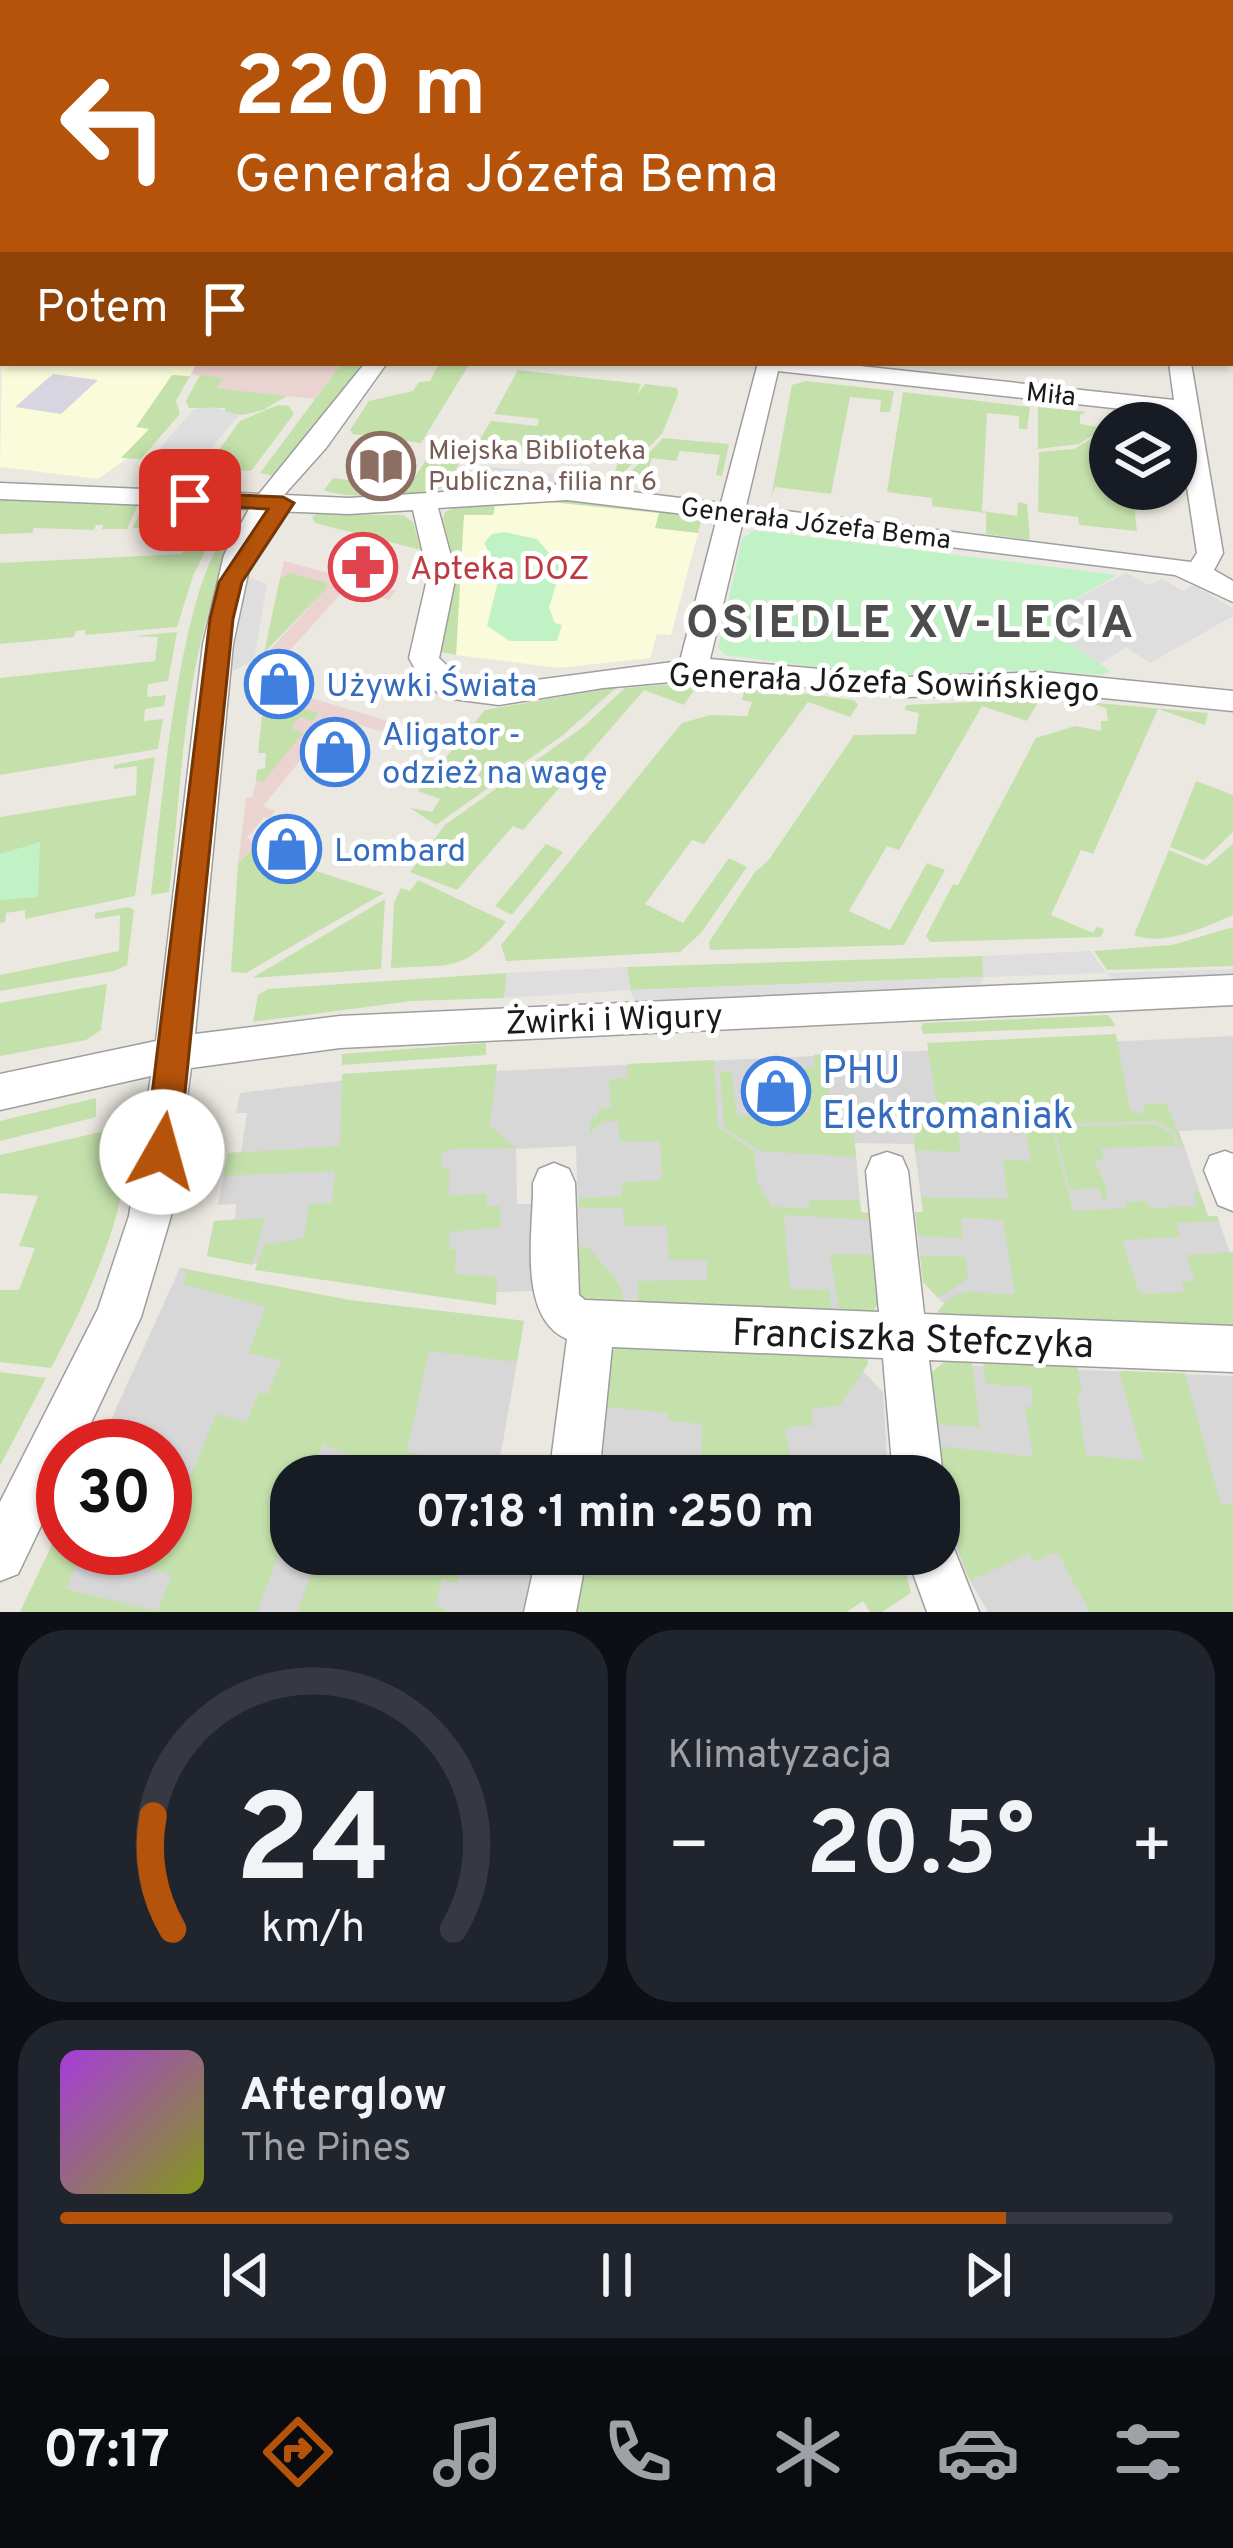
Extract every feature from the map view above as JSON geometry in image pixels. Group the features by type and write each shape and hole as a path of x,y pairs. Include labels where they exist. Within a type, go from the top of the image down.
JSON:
{"street":[{"path":"0,1556 118,1317 139,1262 175,1054 218,644 231,582 275,503 374,366"},
{"path":"693,669 768,366"},
{"name":"Miła","path":"796,366 1124,402"},
{"path":"1181,366 1187,402"},
{"path":"1197,468 1210,553 1199,573 1233,593"},
{"name":"Generała Józefa Bema","path":"0,491 380,506 545,491 1199,573"},
{"name":"Generała Józefa Sowińskiego","path":"424,502 442,575 424,658 432,673 456,692 499,695 693,669 907,687 1043,682 1233,701"},
{"name":"Żwirki i Wigury","path":"0,1092 175,1054 439,1025 1233,990"},
{"path":"887,1171 916,1455"},
{"path":"554,1183 557,1301 563,1313 576,1322 592,1324 576,1455"},
{"name":"Franciszka Stefczyka","path":"592,1324 1233,1349"},
{"path":"550,1612 558,1575"},
{"path":"939,1575 953,1612"}],"shaded area":[{"path":"2,366 195,366 176,401 180,414 141,459 129,457 98,479 0,467"},
{"path":"195,366 340,366 315,399 215,388 223,378 191,374"},
{"path":"53,374 98,380 61,414 15,407"},
{"path":"213,407 239,415 195,467 149,461 194,409"},
{"path":"473,465 611,480 617,492 525,486 447,493"},
{"path":"550,502 660,513 656,528 698,533 671,635 657,634 650,658 559,668 456,655 463,515 494,506"},
{"path":"284,561 396,591 389,600 346,588 282,659 292,663 268,685 391,722 384,732 335,718 263,806 275,811 270,818 264,817 247,838 291,854 285,861 251,850 238,864 246,798 252,797 256,780 263,781 302,733 290,729 300,717 313,720 319,714 264,698 266,654 326,589 291,573 280,578"},
{"path":"1126,573 1149,585 1162,579 1183,591 1194,585 1233,609 1233,616 1150,663 1126,647 1100,664 1050,630 1061,623 1049,613"},
{"path":"249,577 267,584 254,660 231,672 238,616"},
{"path":"1091,951 1106,973 984,977 979,988 635,1002 630,990 504,998 507,973 627,967 631,990 983,977 982,956"},
{"path":"1233,969 1233,977 1115,982 1106,973"},
{"path":"1233,1036 1233,1129 1179,1131 1208,1216 1217,1216 1233,1261 1233,1321 953,1313 923,1282 915,1212 923,1212 914,1144 855,1143 861,1212 869,1213 875,1282 851,1310 599,1298 580,1277 576,1146 516,1149 517,1204 531,1204 533,1291 442,1294 207,1256 214,1221 235,1219 236,1204 218,1205 228,1153 241,1152 247,1113 236,1113 240,1093 371,1077"},
{"path":"180,1268 349,1300 524,1321 501,1455 270,1455 270,1575 534,1575 524,1612 20,1612 38,1575 192,1575 192,1419 111,1419"},
{"path":"852,1360 883,1392 887,1455 602,1455 611,1378"},
{"path":"962,1365 1233,1376 1233,1612 988,1612 960,1558 960,1455 941,1455 936,1394"}],"green space":[{"path":"340,366 360,366 279,477 260,473"},
{"path":"438,366 468,366 421,443 350,430 369,401 413,391 419,382 430,381"},
{"path":"518,370 641,384 637,395 645,384 677,388 678,394 662,434 620,476 614,475 618,462 482,447 476,461 467,461 491,421 537,426 539,419 494,414"},
{"path":"172,375 190,376 176,401 180,414 141,459 121,458 149,429 136,427"},
{"path":"200,375 224,378 216,388 287,396 243,415 225,413 225,408 189,408 186,401"},
{"path":"806,381 894,391 890,412 880,412 881,400 850,397 831,494 775,487 771,498 792,385"},
{"path":"903,392 1030,407 1027,429 1019,429 1019,416 987,413 982,511 1017,516 1018,502 1027,504 1030,540 986,534 986,513 932,506 932,498 887,492"},
{"path":"278,405 289,406 294,414 251,471 205,469 240,421"},
{"path":"1038,407 1086,412 1080,415 1080,424 1089,426 1089,437 1079,444 1038,449"},
{"path":"663,438 729,444 722,476 716,475 720,455 680,451 676,461 652,458 645,479 626,477"},
{"path":"1089,440 1089,510 1134,510 1137,531 1079,525 1078,517 1038,512 1039,452 1074,449"},
{"path":"429,455 459,464 441,488 363,496 324,490 333,478 408,488"},
{"path":"0,498 138,504 127,529 96,525 94,530 34,528 32,533 0,534"},
{"path":"562,500 696,517 701,521 698,533 655,528 659,513 551,502 495,506 493,515 464,515 456,655 441,652 457,573 445,512 461,505"},
{"path":"143,504 221,511 218,519 203,525 133,528"},
{"path":"403,515 413,522 421,550 315,523 312,517"},
{"path":"236,529 243,530 223,569 197,658 169,892 151,895 187,638 217,549"},
{"path":"171,530 216,530 193,576 177,627 85,635 85,630 76,631 74,637 0,644 0,563 182,554 187,534 170,534"},
{"path":"754,530 1117,575 1050,613 1062,623 1051,630 1110,671 1102,675 1028,670 888,676 725,655 718,648 742,539"},
{"path":"492,534 537,539 561,567 549,608 555,623 562,625 557,641 510,641 487,626 500,573 484,543"},
{"path":"290,573 327,583 326,589 264,653 280,578"},
{"path":"177,632 168,681 148,684 147,697 166,695 164,706 145,709 144,721 163,719 158,749 0,775 0,678 155,661 158,637 134,636"},
{"path":"699,682 684,705 644,690 523,830 513,826 457,890 410,872 445,825 583,727 625,688"},
{"path":"746,686 854,700 858,705 850,717 808,702 704,844 692,840 645,904 683,923 729,858 747,867 701,933 680,952 506,961 501,945 682,723 710,715 747,716 752,702 742,700"},
{"path":"617,687 563,735 436,825 410,808 432,812 440,799 418,791 485,710"},
{"path":"264,698 319,713 313,721 300,717 291,728 303,733 263,782 256,780 257,770 265,768 266,753 258,753"},
{"path":"1040,699 1027,721 982,706 899,850 887,846 849,911 890,930 927,863 945,870 904,945 710,950 709,942 755,872 768,861 854,735 916,734 919,713 905,710 906,705"},
{"path":"1087,702 1208,713 1205,725 1158,709 1093,854 1081,850 1051,915 1093,933 1097,927 1104,929 1101,937 930,942 926,936 953,884 958,885 1036,738 1075,726 1101,731 1101,721 1108,721 1106,708"},
{"path":"155,757 135,896 25,919 25,910 6,913 5,922 0,923 0,817 136,795 137,766 114,769 114,765"},
{"path":"1196,781 1233,795 1233,832 1204,860 1170,847"},
{"path":"40,842 38,897 0,900 0,854"},
{"path":"546,844 563,852 512,915 495,906"},
{"path":"1233,844 1233,915 1171,937 1134,935 1169,850 1207,866"},
{"path":"251,850 384,893 246,973 231,972 238,864"},
{"path":"418,880 506,922 479,950 456,963 391,968 394,903 401,888 410,891"},
{"path":"385,899 381,969 252,978"},
{"path":"134,910 127,965 0,991 0,975 119,951 120,915 95,919 95,913"},
{"path":"1233,927 1233,966 1107,970 1094,951 1172,945"},
{"path":"982,956 984,977 630,990 627,967"},
{"path":"507,973 504,998 412,1001 253,1022 258,995 268,989"},
{"path":"107,984 101,1030 86,1040 0,1056 0,1003"},
{"path":"1108,1015 1116,1026 923,1034 921,1027 923,1023"},
{"path":"1116,1034 1130,1110 1143,1115 1144,1104 1166,1103 1184,1146 1179,1146 1174,1132 1156,1121 1051,1124 1073,1211 1127,1208 1125,1202 1147,1201 1149,1208 1197,1206 1194,1193 1200,1193 1208,1216 1217,1216 1219,1221 1176,1223 1180,1237 1122,1240 1140,1294 1185,1292 1182,1282 1195,1280 1186,1255 1233,1252 1233,1335 933,1318 960,1293 1015,1294 1003,1220 961,1218 963,1238 918,1236 915,1212 923,1212 921,1197 1008,1199 1003,1160 1031,1161 1026,1133 958,1129 960,1152 915,1150 914,1112 938,1110 927,1043"},
{"path":"486,1043 486,1055 342,1065 342,1054"},
{"path":"825,1054 833,1127 853,1128 856,1157 760,1151 724,1128 720,1072 731,1071 737,1116 810,1112 804,1068 815,1067 814,1055"},
{"path":"714,1060 718,1127 754,1151 757,1182 772,1207 809,1208 809,1200 860,1200 861,1213 869,1213 869,1220 784,1215 790,1289 829,1290 833,1320 638,1312 638,1281 707,1280 707,1260 669,1260 667,1225 624,1226 623,1208 579,1208 579,1198 622,1196 622,1182 662,1180 660,1141 620,1142 618,1121 604,1121 590,1133 590,1118 598,1117 598,1109 611,1108 609,1080 628,1078 627,1064"},
{"path":"497,1064 490,1126 516,1148 442,1153 442,1168 449,1168 449,1196 487,1193 487,1206 500,1206 501,1227 450,1232 449,1249 456,1250 455,1274 497,1277 496,1305 255,1270 264,1245 304,1238 309,1204 332,1203 335,1171 223,1176 228,1153 340,1146 342,1074"},
{"path":"96,1098 96,1117 0,1141 0,1121"},
{"path":"1155,1124 1172,1134 1176,1146 1101,1148 1104,1159 1094,1161 1107,1198 1103,1201 1098,1188 1070,1190 1054,1127"},
{"path":"101,1132 120,1138 124,1161 115,1221 90,1288 51,1368 0,1362 0,1290 19,1290 35,1248 19,1246 38,1196 0,1193 0,1155"},
{"path":"265,1218 252,1265 207,1256 214,1221"},
{"path":"574,1247 588,1247 614,1277 624,1311 574,1303"},
{"path":"830,1254 873,1255 875,1281 887,1289 870,1317 841,1320"},
{"path":"920,1255 965,1257 968,1279 938,1298 923,1282"},
{"path":"180,1268 349,1300 524,1321 517,1362 429,1351 407,1452 426,1455 350,1455 323,1444 319,1455 270,1455 271,1575 257,1612 20,1612 38,1575 72,1575 66,1589 157,1611 172,1575 192,1575 192,1473 216,1414 247,1422 259,1392 268,1394 281,1360 248,1353 266,1307 183,1284 187,1273"},
{"path":"618,1347 867,1354 868,1364 840,1405 811,1409 813,1425 785,1428 790,1455 701,1455 702,1424 669,1421 668,1413 596,1406 606,1357"},
{"path":"971,1355 980,1427 927,1424 928,1375 951,1356"},
{"path":"982,1355 1076,1359 1086,1455 1144,1461 1119,1371 1185,1373 1221,1505 1233,1503 1233,1612 1090,1612 1057,1552 1034,1562 1029,1553 970,1581 960,1554 960,1455 941,1455 940,1446 1033,1457 1025,1407 1033,1407 1031,1387 986,1384"},
{"path":"0,1372 46,1378 0,1466"},
{"path":"311,1575 459,1575 457,1583 442,1579 435,1605 449,1612 297,1612"},
{"path":"573,1575 906,1575 911,1593 882,1612 870,1612 863,1601 847,1612 564,1612"}],"place":[{"name":"Miejska Biblioteka Publiczna, filia nr 6","path":"381,466"},
{"name":"Apteka DOZ","path":"363,567"},
{"name":"Używki Świata","path":"279,684"},
{"name":"Aligator - odzież na wagę","path":"335,752"},
{"name":"Lombard","path":"287,849"},
{"name":"PHU Elektromaniak","path":"776,1091"}],"district":[{"name":"OSIEDLE XV-LECIA","path":"911,621"}],"route":[{"path":"162,1152 221,619 231,582 283,503 190,500"}]}
